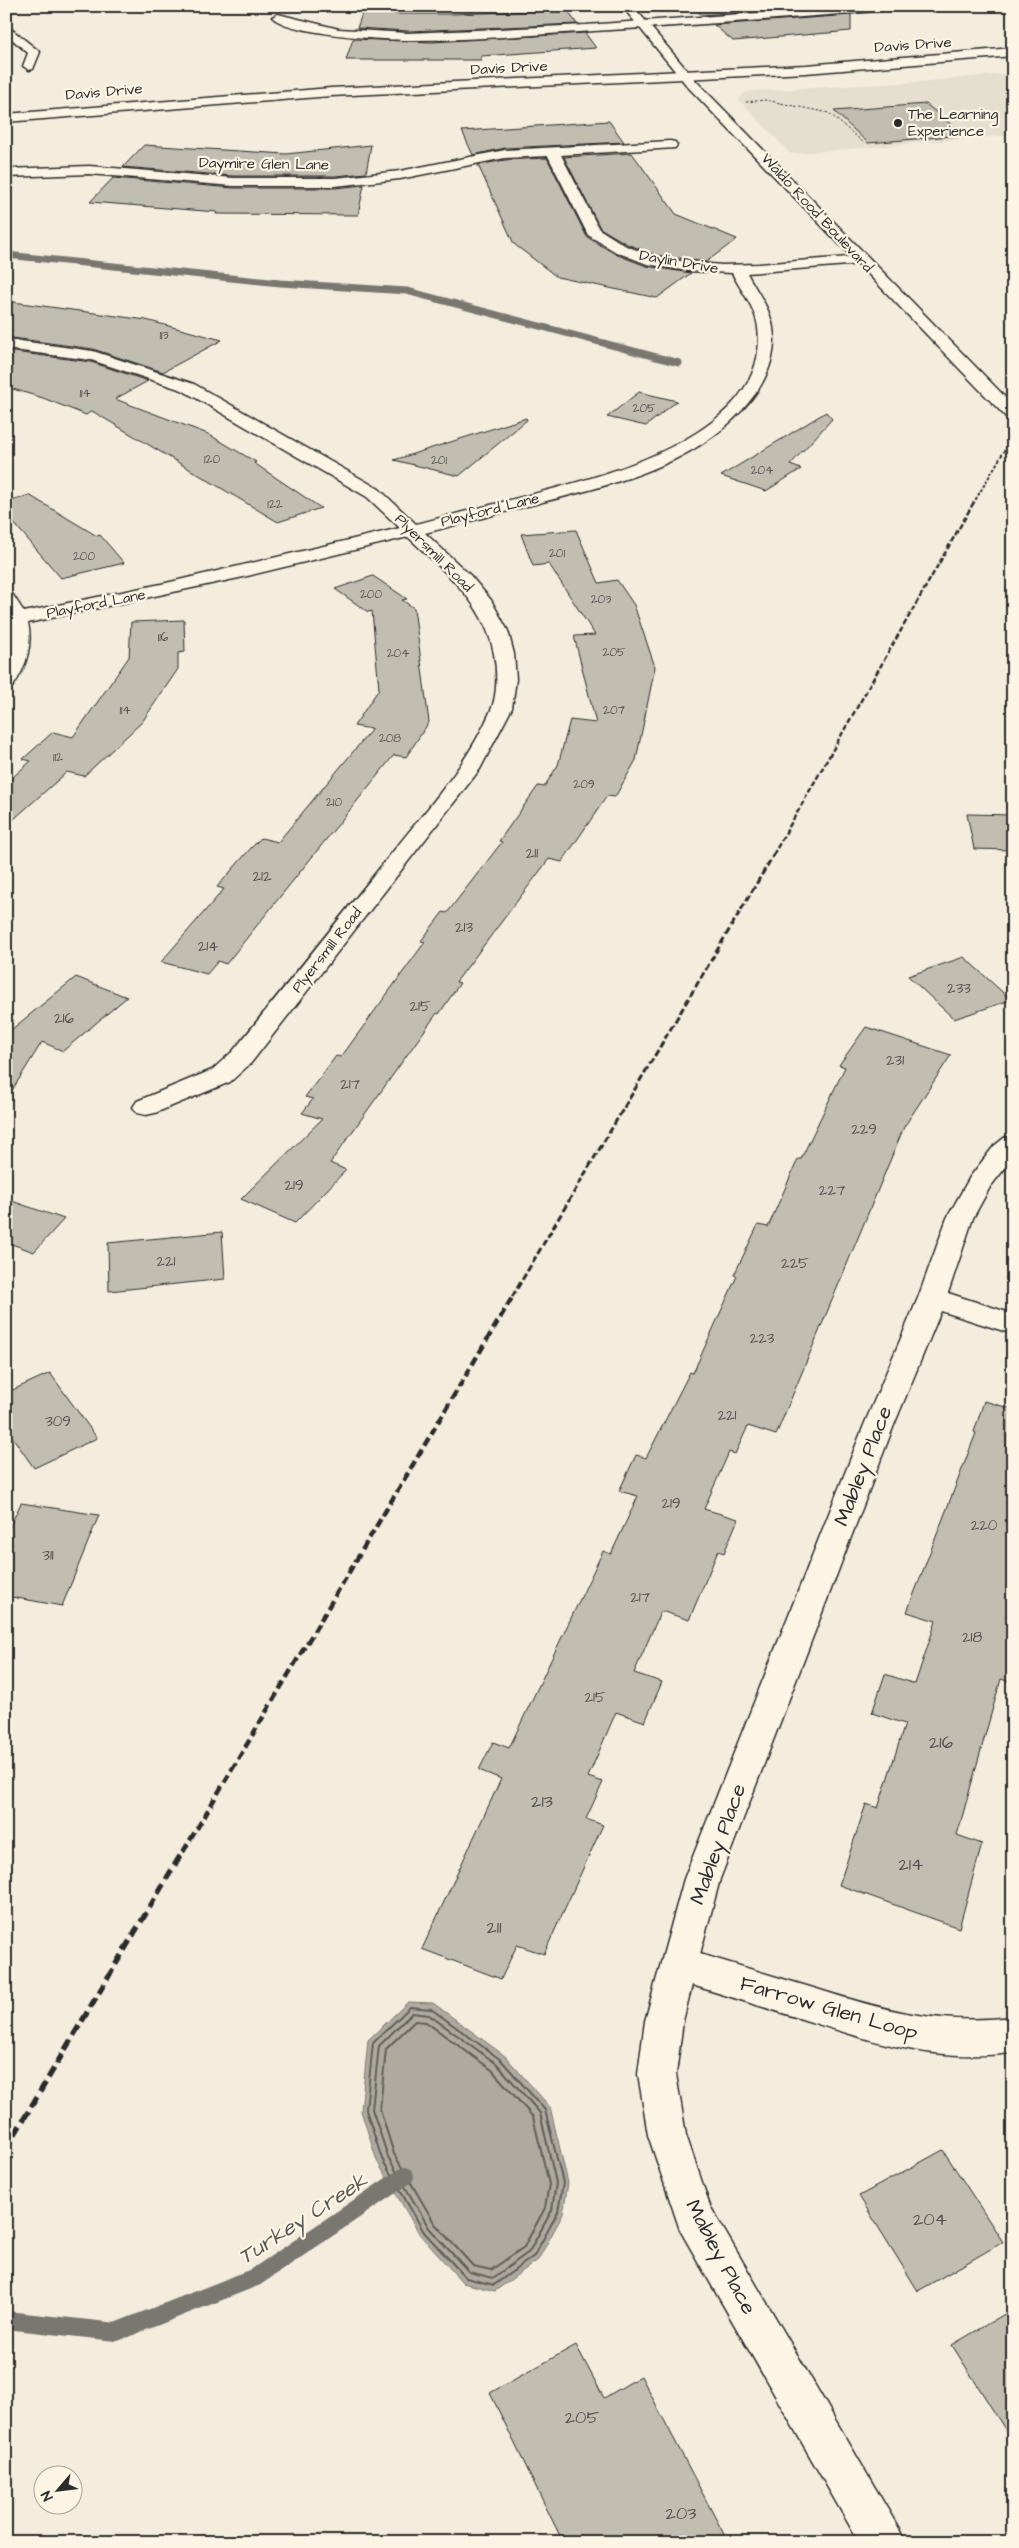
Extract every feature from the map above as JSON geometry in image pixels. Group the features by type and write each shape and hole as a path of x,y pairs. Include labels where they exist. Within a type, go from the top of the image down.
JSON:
{"street":[{"name":"Waldo Rood Boulevard","path":"627,6 660,48 689,79 861,260 1013,414"},
{"path":"278,16 298,25 328,30 428,36 642,24 900,6"},
{"path":"6,28 34,52 29,66"},
{"name":"Davis Drive","path":"6,128 258,106 895,64 1013,52"},
{"name":"Davis Drive","path":"6,118 331,92 689,79 843,77 1013,63"},
{"name":"Daymire Glen Lane","path":"6,174 89,170 242,182 335,182 400,175 492,156 670,145"},
{"name":"Daylin Drive","path":"552,151 587,224 603,240 633,254 678,265 738,270 861,260"},
{"name":"Playford Lane","path":"19,619 193,584 630,473 658,462 706,433 727,416 746,396 764,361 766,344 763,314 738,270"},
{"name":"Plyersmill Road","path":"6,344 93,356 188,387 373,493 463,579 484,604 498,631 504,654 506,678 502,708 493,730 473,765 242,1057 221,1076 146,1106"},
{"path":"6,599 19,619 21,637 17,658 6,682"},
{"name":"Mabley Place","path":"883,2542 694,2216 667,2135 658,2074 664,2021 702,1879 879,1425 932,1298 960,1218 979,1183 1003,1152 1013,1144"},
{"path":"932,1298 1013,1324"},
{"name":"Farrow Glen Loop","path":"678,1964 897,2032 945,2038 998,2038 1013,2035"}],"path":[{"path":"746,102 765,100 830,113 864,143"}],"shaded area":[{"path":"1013,73 1013,135 791,154 739,100 744,93 754,91 918,82"}],"water":[{"path":"408,2002 433,2003 505,2056 550,2107 568,2183 563,2214 538,2260 495,2291 463,2283 420,2235 377,2161 361,2111 368,2040"}],"building":[{"path":"691,6 826,6 702,15"},
{"path":"567,10 577,24 408,31 357,28 363,11 395,11 394,14 451,14"},
{"path":"851,15 851,31 733,41 714,25"},
{"path":"585,33 596,48 481,56 481,60 346,60 353,39 432,42"},
{"name":"The Learning Experience","path":"926,104 964,135 868,143 834,111"},
{"path":"609,121 624,142 505,148 473,155 462,131"},
{"path":"144,145 286,154 371,145 366,173 335,176 233,176 123,167"},
{"path":"632,153 676,214 737,239 706,262 656,255 627,244 600,228 564,157"},
{"path":"547,158 587,237 615,254 646,266 691,273 657,298 557,277 514,244 478,165 505,160"},
{"path":"113,178 233,188 335,188 364,185 358,215 216,214 217,212 90,202"},
{"path":"6,301 146,320 222,340 163,372 93,349 6,337"},
{"path":"6,351 91,362 148,381 115,399 208,434 256,462 254,463 321,508 278,522 92,411 86,415 43,398 6,387"},
{"path":"639,392 677,401 646,426 607,417"},
{"path":"826,412 832,419 790,465 801,469 766,491 721,476"},
{"path":"526,418 527,420 459,476 394,460"},
{"path":"29,495 97,536 100,535 124,563 61,578 6,514 6,503"},
{"path":"576,530 599,583 617,580 634,605 655,667 636,760 615,797 607,796 562,862 549,859 456,982 460,983 439,1014 437,1013 330,1163 346,1170 295,1223 241,1199 322,1119 302,1113 313,1099 305,1097 336,1056 341,1057 425,942 421,941 443,912 447,913 502,842 499,841 538,786 544,787 558,765 570,720 596,723 574,636 595,635 549,564 533,566 521,534"},
{"path":"373,576 407,599 402,600 414,608 429,722 406,757 394,755 226,964 218,961 207,974 161,962 224,889 217,887 251,848 261,838 278,842 372,729 354,726 379,689 372,611 368,612 335,589"},
{"path":"184,620 185,652 178,653 178,669 142,722 84,776 67,772 6,826 6,783 31,761 23,759 53,732 73,737 129,657 131,622"},
{"path":"967,814 1013,815 1013,850 974,849"},
{"path":"964,957 1011,1000 954,1019 908,976"},
{"path":"76,977 127,997 63,1051 42,1042 6,1100 6,1034"},
{"path":"866,1027 951,1055 904,1127 776,1435 748,1426 735,1454 729,1452 704,1509 738,1519 724,1553 718,1551 689,1620 661,1611 634,1673 662,1682 645,1722 616,1712 588,1777 603,1782 586,1819 603,1825 544,1954 517,1945 501,1979 422,1949 501,1779 479,1770 493,1742 509,1748 603,1551 611,1554 638,1496 619,1491 636,1455 646,1458 690,1372 693,1373 737,1276 734,1275 758,1225 768,1227 798,1159 801,1159 845,1067 839,1065"},
{"path":"6,1199 64,1219 34,1252 6,1242"},
{"path":"222,1232 225,1279 109,1291 108,1243"},
{"path":"50,1373 97,1438 34,1468 6,1428 6,1393"},
{"path":"984,1401 1013,1409 1013,1683 1001,1679 957,1835 982,1844 959,1928 839,1885 866,1804 878,1808 905,1724 872,1713 885,1674 915,1684 936,1621 907,1612 976,1433 974,1432"},
{"path":"21,1503 99,1515 62,1606 6,1596 6,1535"},
{"path":"943,2150 1003,2242 918,2291 859,2196"},
{"path":"1013,2309 1013,2442 952,2345"},
{"path":"576,2345 604,2398 641,2376 728,2542 563,2542 490,2393"}],"waterway":[{"path":"6,255 280,283 407,291 679,363"},
{"name":"Turkey Creek","path":"6,2320 116,2332 256,2277 405,2176"}],"railway":[{"path":"973,504 1013,436"},
{"path":"773,855 974,502"},
{"path":"512,1297 774,854"},
{"path":"183,1852 513,1296"},
{"path":"6,2149 183,1851"}],"place":[{"name":"The Learning Experience","path":"898,123"}]}
